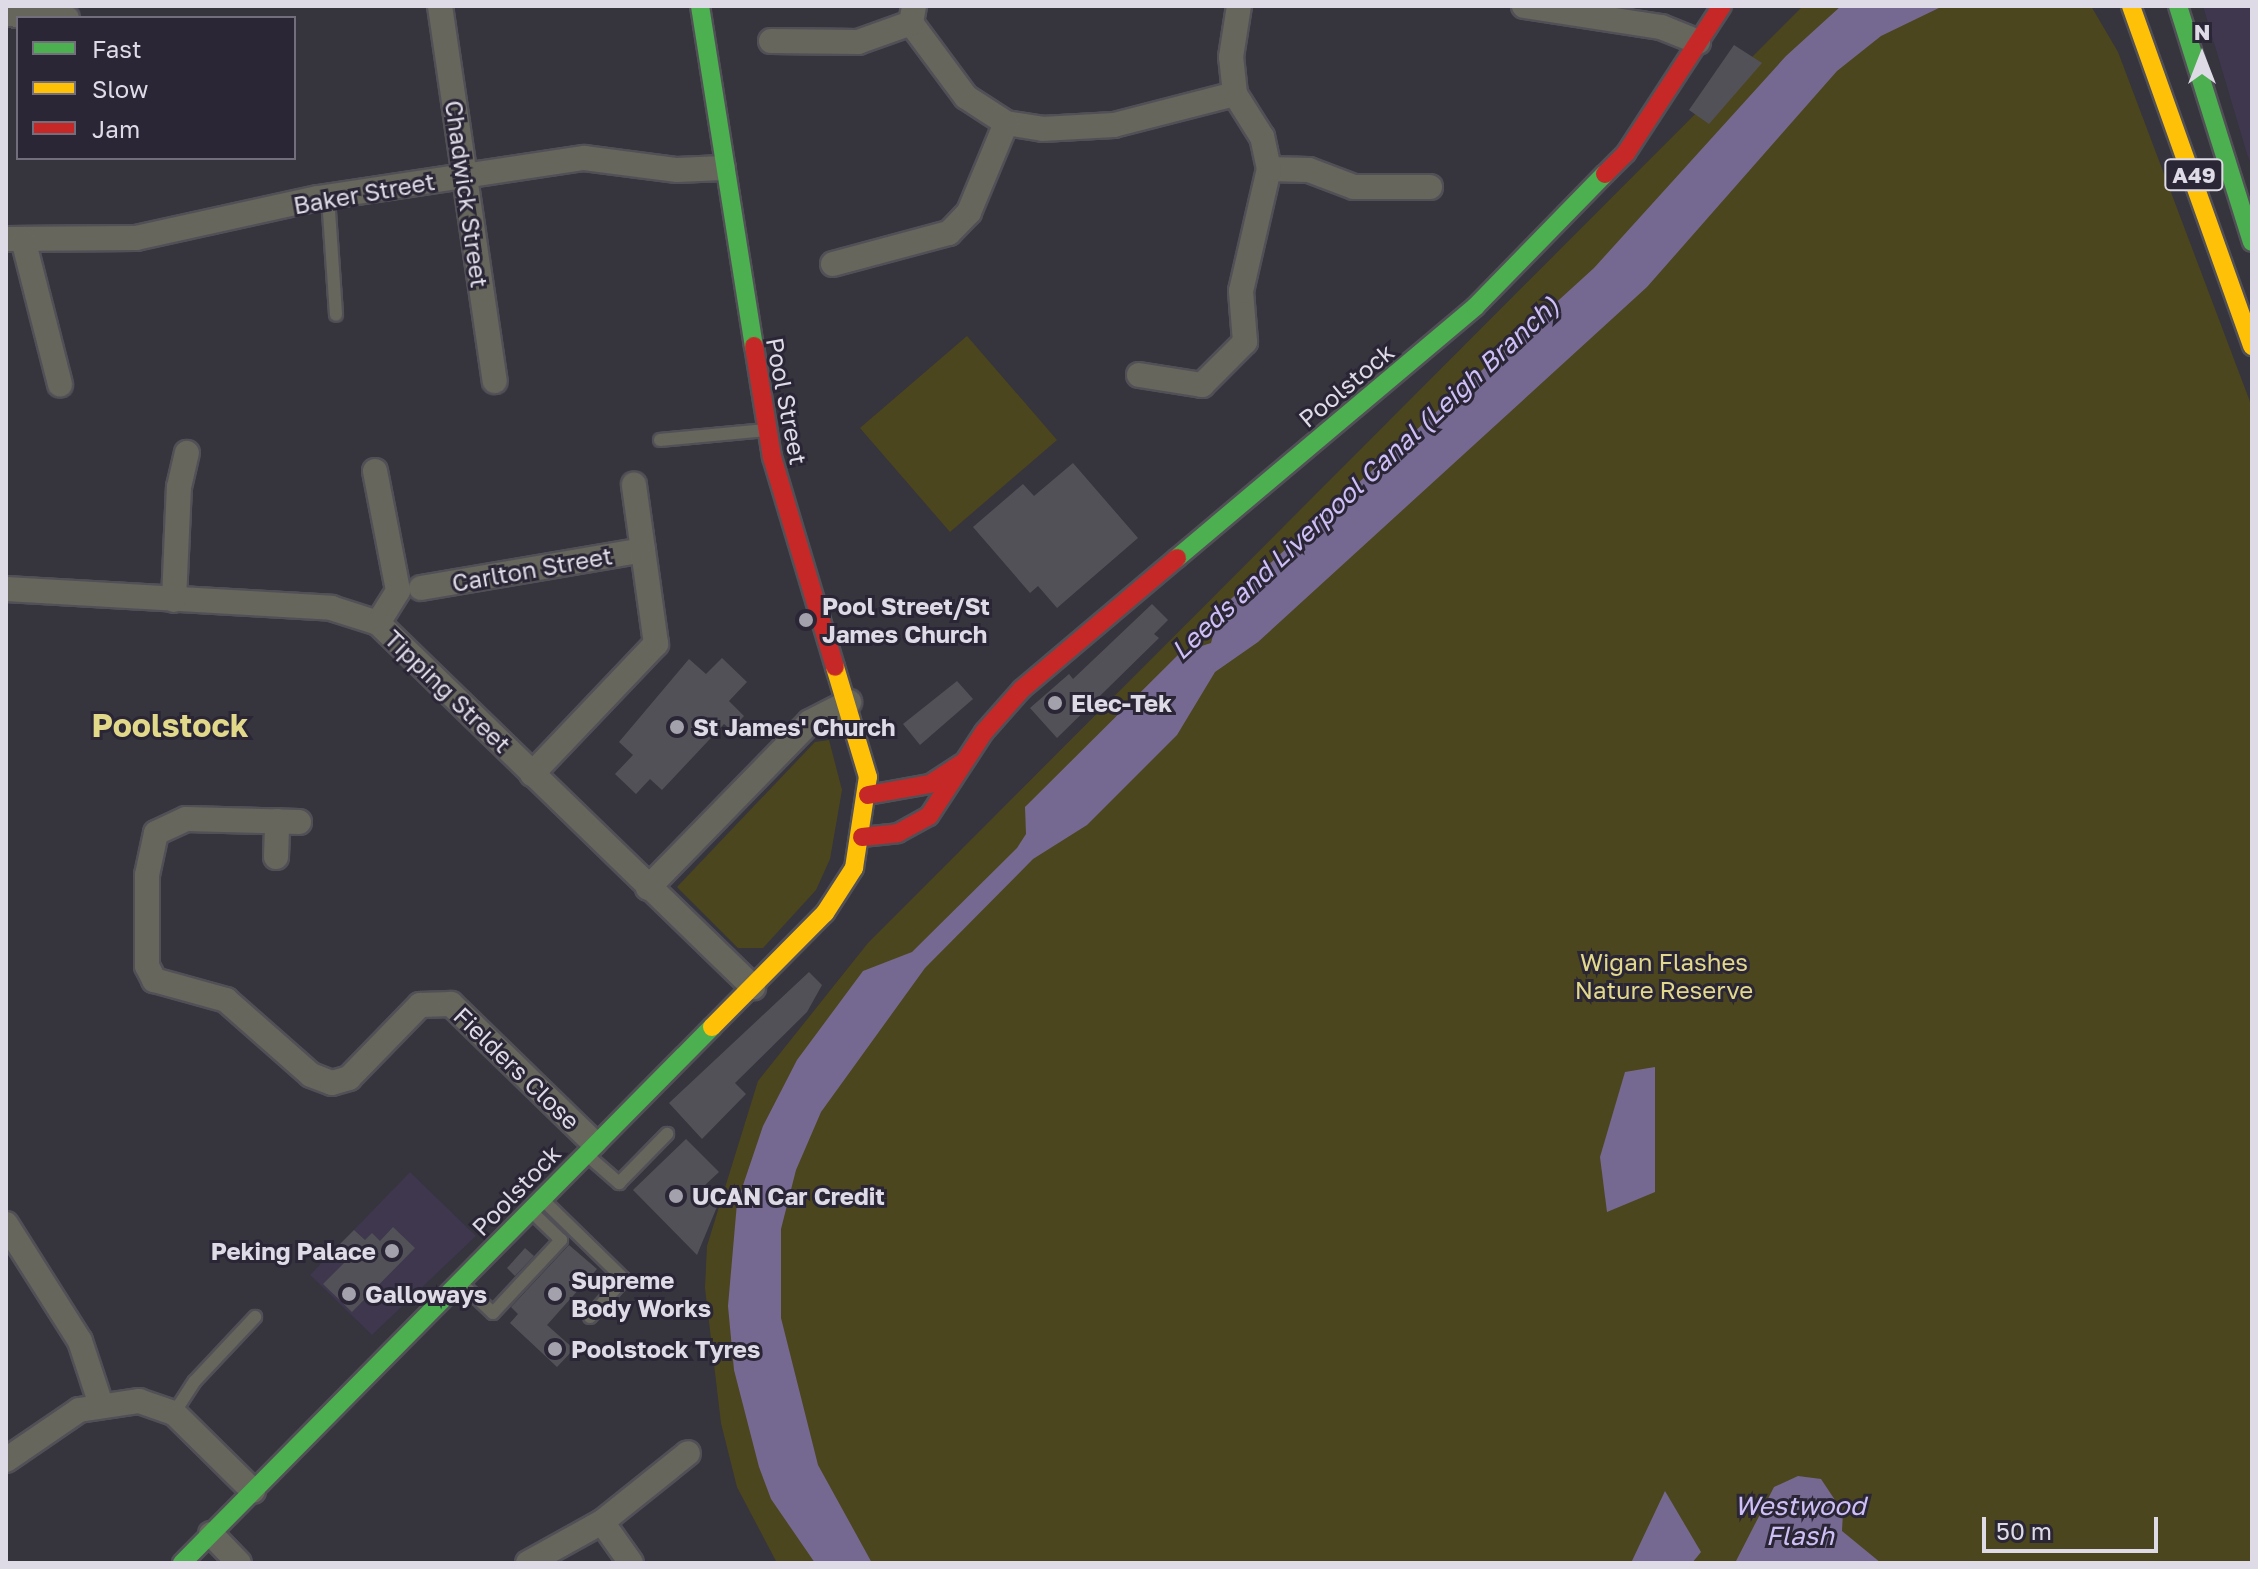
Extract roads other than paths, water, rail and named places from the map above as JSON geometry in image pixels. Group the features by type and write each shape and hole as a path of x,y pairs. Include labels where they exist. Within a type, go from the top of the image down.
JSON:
{"main road":[{"name":"Pool Street","path":"700,6 766,430 821,628 849,702 865,758 868,795"},
{"name":"Poolstock","path":"862,837 898,833 929,816 962,764 1022,689 1475,307 1626,153 1722,6"},
{"name":"A49","path":"2131,6 2252,346"},
{"name":"A49","path":"2178,6 2252,242"},
{"name":"Poolstock","path":"182,1563 590,1148 753,987 836,898 862,837 868,795 930,784 962,764"}],"street":[{"name":"Chadwick Street","path":"440,6 495,381"},
{"path":"1139,375 1202,385 1245,342 1241,291 1269,169 1262,137 1235,94 1231,57 1239,6"},
{"path":"1524,6 1661,27 1698,42"},
{"path":"6,14 36,16"},
{"path":"771,41 845,44 913,14 966,97 1006,123 1042,129 1114,125 1235,94"},
{"path":"833,264 949,233 969,212 1006,123"},
{"name":"Baker Street","path":"15,241 136,238 328,197 584,158 677,170 723,168"},
{"path":"1269,169 1309,170 1354,187 1430,187"},
{"path":"15,241 60,384"},
{"path":"174,600 179,487 187,453"},
{"path":"375,471 398,591 378,623"},
{"path":"532,774 656,644 634,485"},
{"name":"Carlton Street","path":"421,588 643,550"},
{"name":"Tipping Street","path":"6,589 331,608 378,623 753,987"},
{"path":"648,888 810,722 849,702"},
{"name":"Fielders Close","path":"276,857 288,822 186,819 156,833 147,902 147,966 154,980 226,1000 311,1075 332,1083 349,1078 420,1005 451,1004 590,1148"},
{"path":"6,1224 80,1341 100,1402"},
{"path":"6,1460 100,1402 139,1401 174,1413 253,1491"},
{"path":"528,1563 602,1522 688,1453"},
{"path":"602,1522 631,1563"},
{"path":"211,1534 239,1563"}],"lane":[{"path":"328,197 336,315"},
{"path":"660,440 766,430"},
{"path":"590,1148 619,1183 667,1134"},
{"path":"460,1282 493,1313 561,1240 535,1204"},
{"path":"535,1204 624,1279 590,1317"},
{"path":"174,1413 195,1381 255,1317"}],"water":[{"name":"Leeds and Liverpool Canal (Leigh Branch)","path":"1841,6 1943,6 1881,36 1837,71 1647,287 1258,642 1215,672 1177,735 1087,825 1033,859 925,968 821,1112 796,1170 781,1229 781,1318 818,1465 872,1563 815,1563 771,1499 759,1467 734,1370 728,1306 737,1203 763,1126 797,1060 863,971 912,952 1017,848 1026,834 1025,807 1180,653 1211,643 1220,609 1594,268 1786,56"},
{"path":"1655,1067 1655,1192 1607,1212 1600,1157 1625,1072"},
{"name":"Westwood Flash","path":"1798,1476 1821,1479 1843,1512 1842,1531 1881,1563 1735,1563 1774,1487"},
{"name":"Westwood Flash","path":"1665,1491 1701,1552 1692,1563 1631,1563"}],"place":[{"name":"Pool Street/St James Church","path":"806,620"},
{"name":"Elec-Tek","path":"1055,703"},
{"name":"St James' Church","path":"677,727"},
{"name":"UCAN Car Credit","path":"676,1196"},
{"name":"Peking Palace","path":"392,1251"},
{"name":"Galloways","path":"349,1294"},
{"name":"Supreme Body Works","path":"555,1294"},
{"name":"Poolstock Tyres","path":"555,1349"}],"district":[{"name":"Poolstock","path":"170,725"}],"park label":[{"name":"Wigan Flashes Nature Reserve","path":"1664,976"}]}
